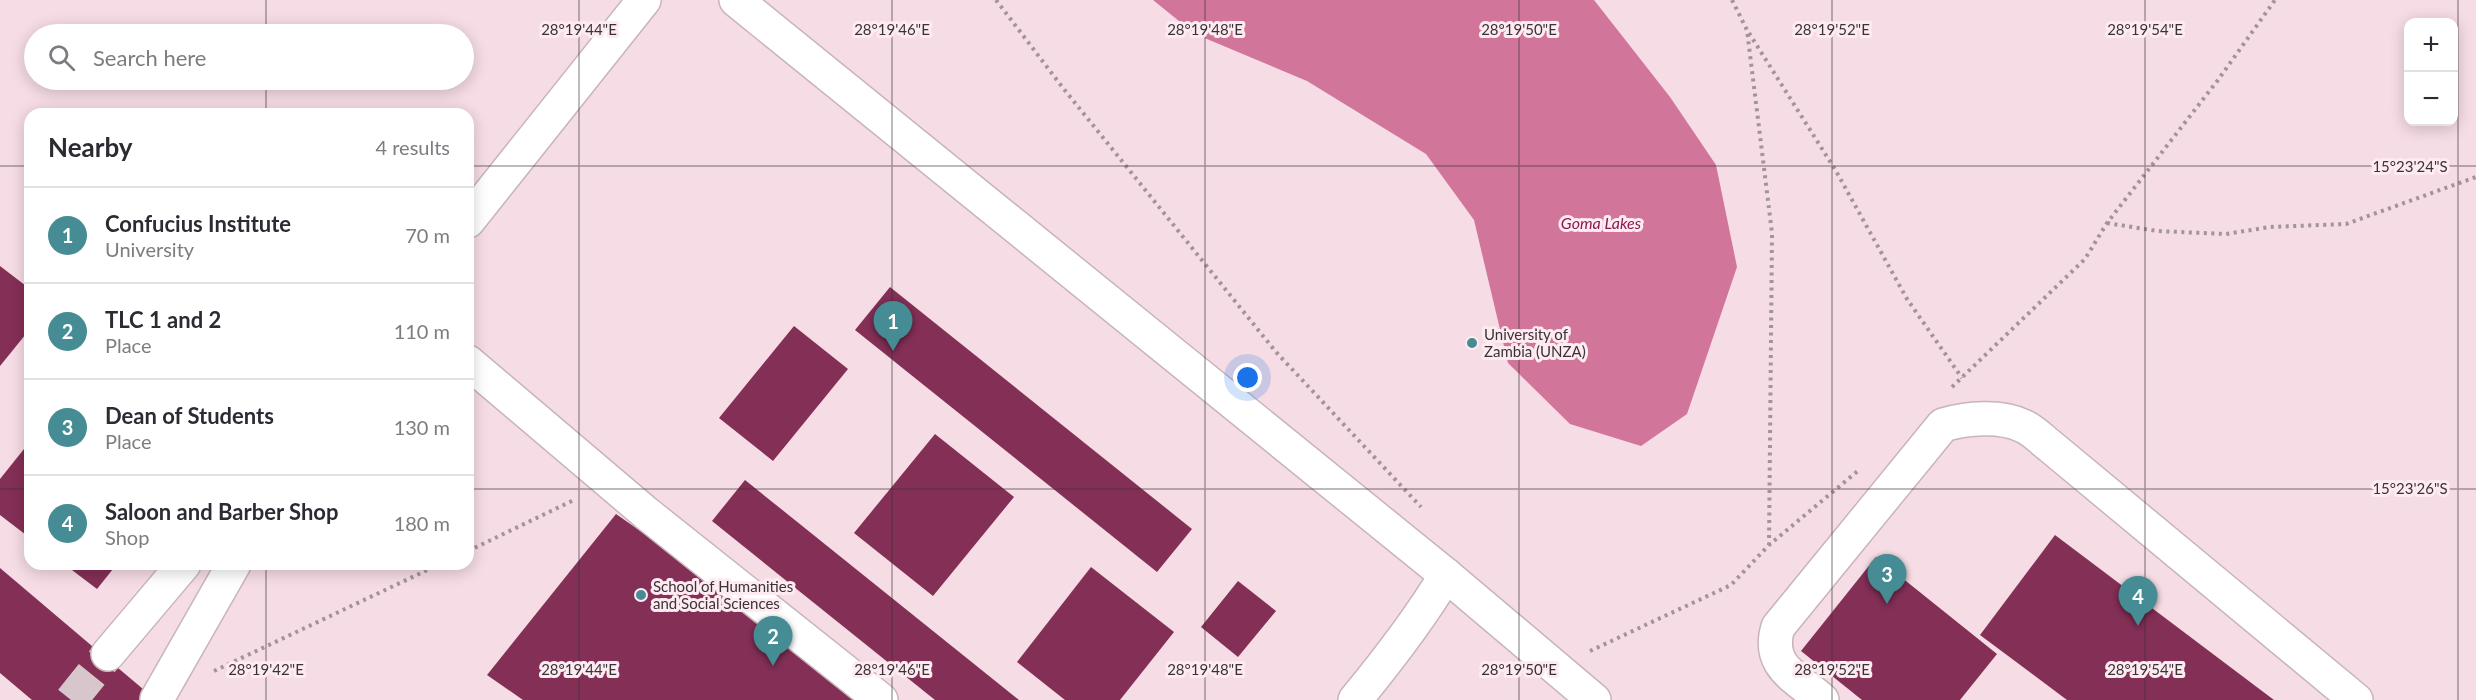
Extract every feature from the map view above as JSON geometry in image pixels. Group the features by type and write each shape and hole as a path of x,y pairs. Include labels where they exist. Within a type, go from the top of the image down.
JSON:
{"lane":[{"path":"474,213 644,0"},
{"path":"736,0 1446,575 1594,700"},
{"path":"474,367 610,483 881,700"},
{"path":"1822,700 1778,662 1773,643 1778,627 1943,425 1962,420 1987,418 2023,425 2356,700"},
{"path":"108,654 179,570"},
{"path":"157,699 231,570"},
{"path":"1355,700 1399,646 1428,606 1446,575"}],"path":[{"path":"996,0 1063,88 1276,352 1425,511"},
{"path":"1732,0 1747,30 1836,171 1907,299 1962,378"},
{"path":"1946,393 2085,259 2107,223 2218,80 2275,0"},
{"path":"1747,30 1772,232 1769,545"},
{"path":"2107,223 2157,231 2226,234 2270,227 2346,224 2476,177"},
{"path":"1587,653 1731,585 1769,545 1860,469"},
{"path":"474,547 610,483"},
{"path":"209,674 427,570"}],"shaded area":[{"name":"University of Zambia (UNZA)","path":"0,0 2476,0 2476,700 0,700"}],"water":[{"name":"Goma Lakes","path":"1153,0 1594,0 1670,97 1716,165 1737,267 1687,414 1641,446 1570,424 1508,363 1474,220 1426,154 1307,81 1195,34"}],"building":[{"path":"0,266 24,284 24,336 0,366"},
{"path":"890,287 1192,529 1157,572 855,330"},
{"path":"794,326 848,369 773,461 719,418"},
{"path":"935,434 1014,497 933,596 854,533"},
{"path":"24,449 24,533 0,515 0,479"},
{"path":"745,480 1019,700 935,700 712,521"},
{"name":"School of Humanities and Social Sciences","path":"616,514 881,700 523,700 487,675"},
{"path":"2055,535 2274,700 2067,700 1980,635"},
{"path":"1876,557 1997,654 1960,700 1862,700 1801,651"},
{"path":"1091,567 1174,632 1120,700 1065,700 1017,662"},
{"path":"0,568 156,700 32,700 0,673"},
{"path":"72,570 112,570 97,589"},
{"path":"1238,581 1276,611 1238,657 1201,627"}],"tunnel":[{"path":"71,700 108,654"}],"place":[{"name":"University of Zambia (UNZA)","path":"1472,343"},
{"name":"Confucius Institute","path":"893,351"},
{"name":"School of Humanities and Social Sciences","path":"641,595"},
{"name":"Dean of Students","path":"1887,604"},
{"name":"Saloon and Barber Shop","path":"2138,626"},
{"name":"TLC 1 and 2","path":"773,666"}]}
